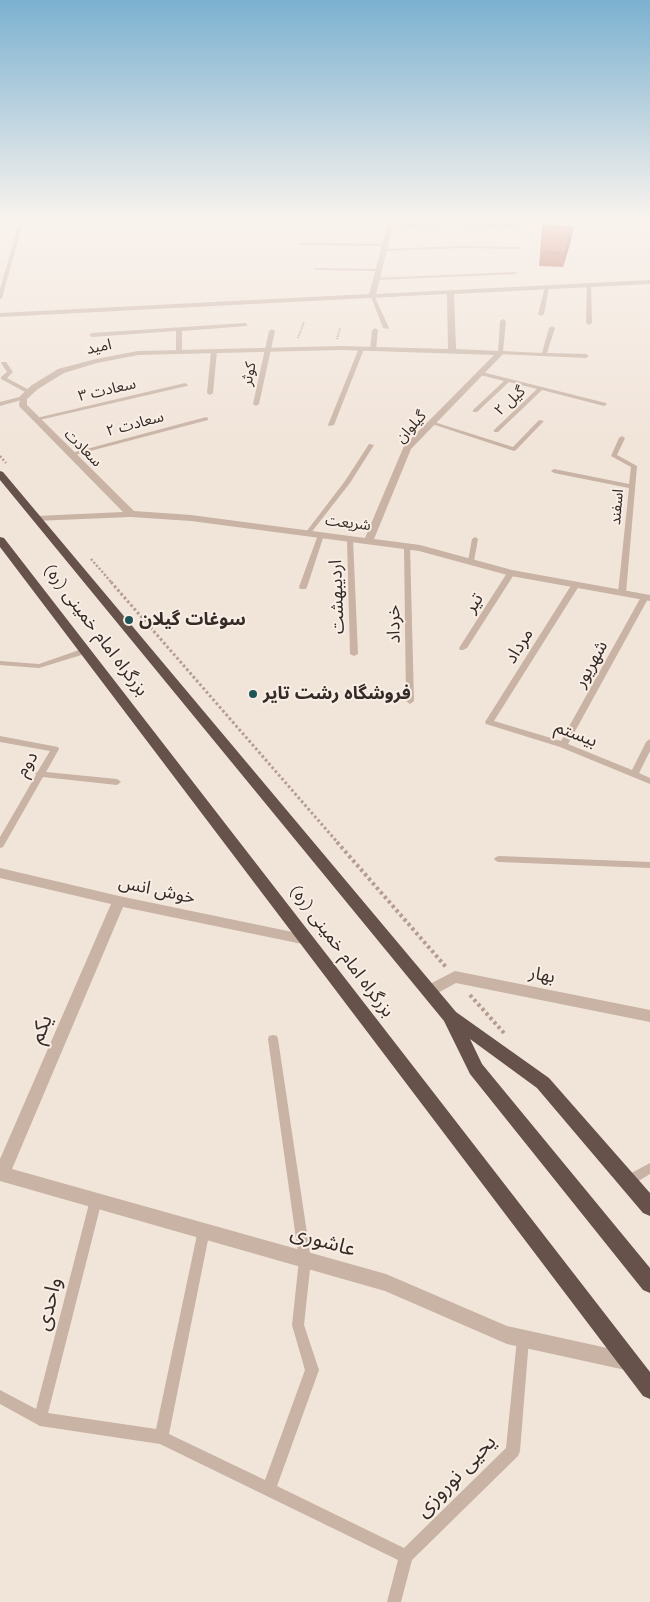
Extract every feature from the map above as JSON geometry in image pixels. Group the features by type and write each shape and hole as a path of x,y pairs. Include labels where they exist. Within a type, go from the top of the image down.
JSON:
{"highway":[{"name":"بزرگراه امام خمینی (ره)","path":"6,472 37,519 450,1016 539,1079 650,1207"},
{"name":"بزرگراه امام خمینی (ره)","path":"0,540 650,1389"},
{"name":"بزرگراه امام خمینی (ره)","path":"450,1016 473,1065 650,1283"}],"street":[{"path":"0,316 396,294"},
{"path":"450,294 452,351"},
{"name":"امید","path":"26,395 61,371 96,361 138,353 373,349 500,353"},
{"name":"گیلوان","path":"368,541 407,448 482,374 500,353"},
{"name":"سعادت","path":"26,395 23,406 131,514"},
{"name":"شریعت","path":"37,519 131,514 190,518 308,533 407,546 471,561 511,573 647,598"},
{"name":"خوش انس","path":"0,873 119,901 307,940"},
{"name":"یکم","path":"1,1173 119,901"},
{"path":"429,991 455,977"},
{"name":"بهار","path":"455,977 650,1016"},
{"name":"عاشوری","path":"1,1173 386,1283 507,1335 630,1362"}],"lane":[{"path":"541,314 545,294"},
{"path":"589,294 589,323"},
{"path":"372,295 386,328"},
{"path":"500,353 503,320"},
{"path":"92,334 245,325"},
{"path":"544,354 552,328"},
{"path":"179,329 179,352"},
{"path":"373,349 375,330"},
{"name":"کوثر","path":"256,404 266,350 272,331"},
{"path":"331,425 361,349"},
{"path":"210,393 214,351"},
{"name":"امید","path":"500,353 586,356"},
{"path":"4,363 10,372 3,378 26,395"},
{"path":"482,374 604,404"},
{"path":"475,412 508,380"},
{"name":"سعادت ۳","path":"35,419 185,384"},
{"name":"گیل ۲","path":"496,431 541,388"},
{"name":"امید","path":"0,404 26,395"},
{"name":"سعادت ۲","path":"70,454 206,419"},
{"path":"432,423 514,449 542,421"},
{"name":"اسفند","path":"622,438 614,456 634,466 622,593"},
{"path":"308,533 348,482 371,445"},
{"path":"554,471 632,486"},
{"path":"303,587 322,535"},
{"path":"471,561 476,538"},
{"name":"اردیبهشت","path":"350,539 354,654"},
{"name":"خرداد","path":"407,546 410,701"},
{"name":"تیر","path":"463,648 511,573"},
{"name":"مرداد","path":"489,722 575,586"},
{"name":"شهریور","path":"563,745 647,598"},
{"path":"0,663 39,666 85,651"},
{"name":"بیستم","path":"489,722 563,745 650,781"},
{"name":"دوم","path":"0,739 55,748 0,845"},
{"path":"634,775 650,742"},
{"path":"39,774 117,782"},
{"path":"499,858 650,865"},
{"path":"269,1489 312,1370 298,1325 305,1260 273,1039"},
{"path":"628,1181 650,1168"},
{"name":"واحدی","path":"40,1419 96,1200"},
{"path":"161,1437 204,1230"},
{"name":"یحیی نوروزی","path":"406,1556 513,1451 523,1338"},
{"path":"0,1397 40,1419 161,1437 406,1556 394,1602"}],"path":[{"path":"293,349 304,322"},
{"path":"0,456 6,472"},
{"path":"84,552 507,1037"}],"place":[{"name":"سوغات گیلان","path":"129,620"},
{"name":"فروشگاه رشت تاير","path":"253,694"}]}
